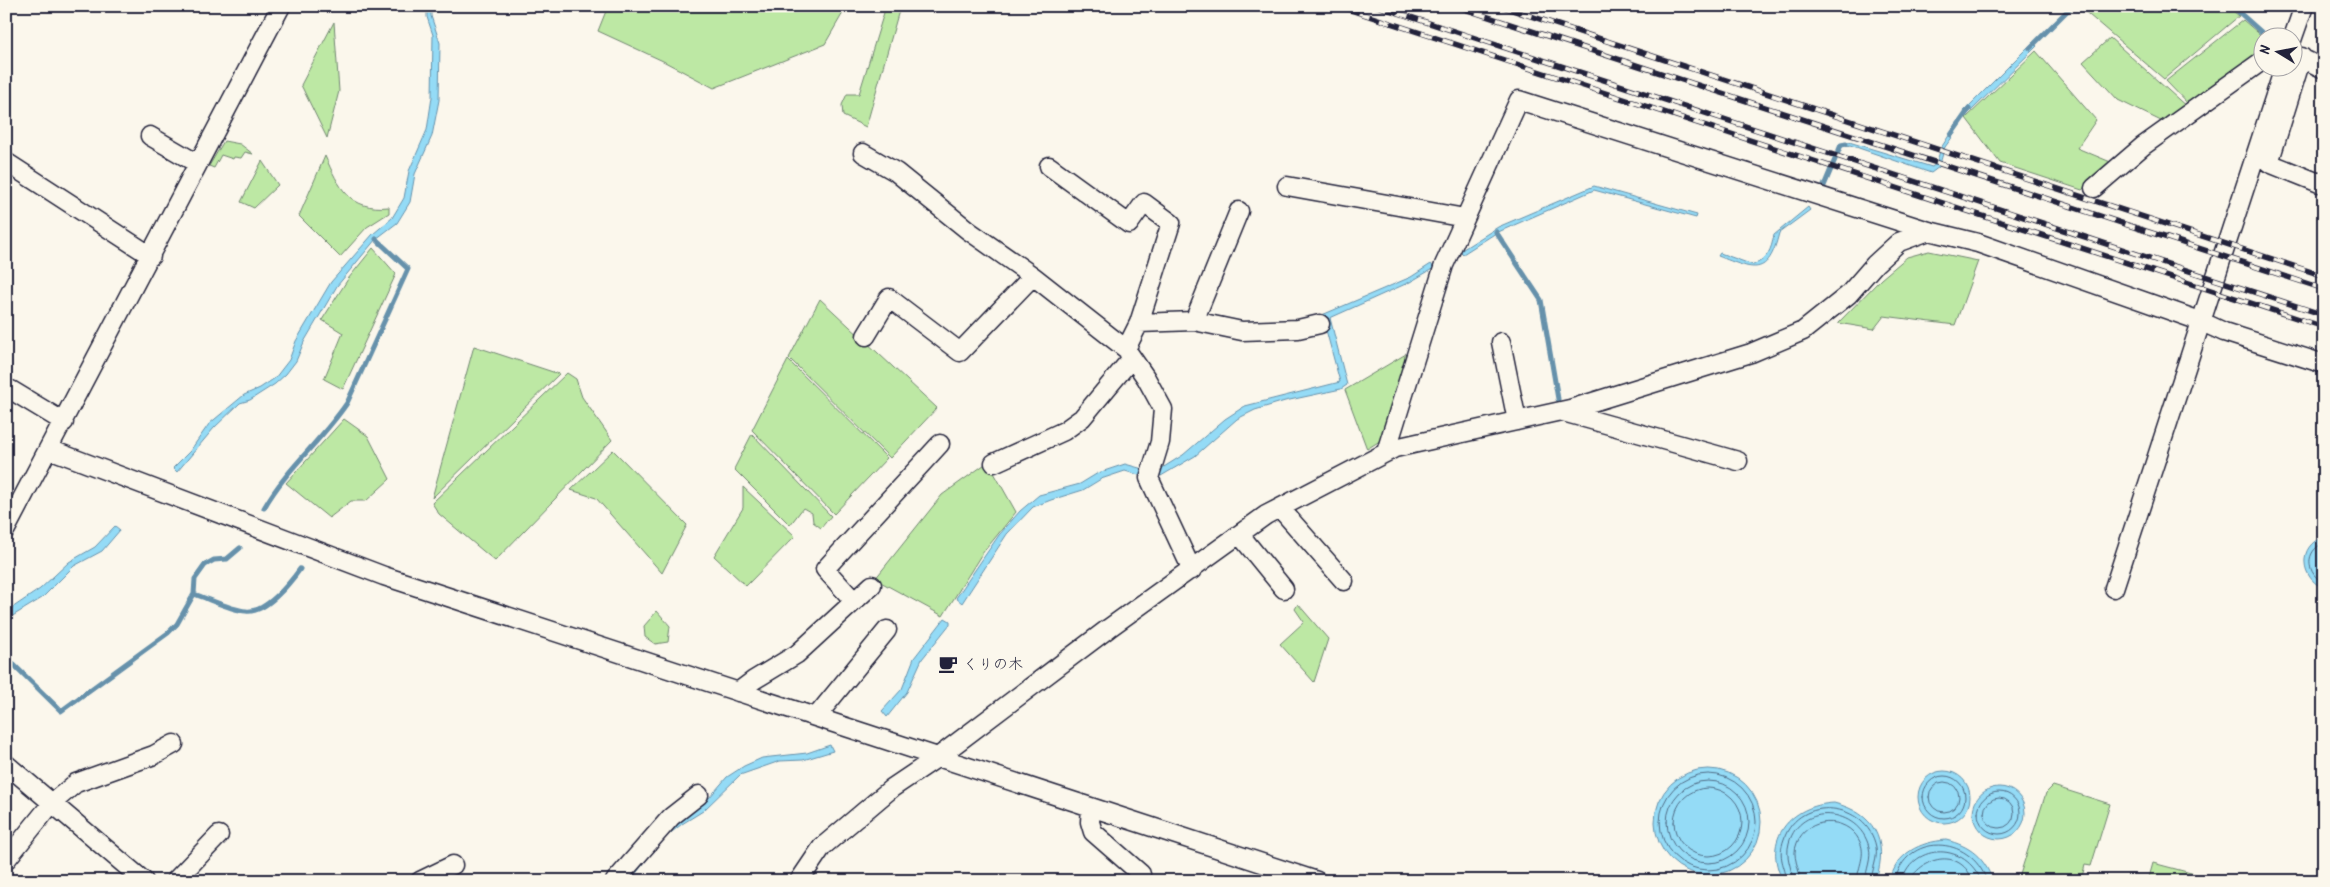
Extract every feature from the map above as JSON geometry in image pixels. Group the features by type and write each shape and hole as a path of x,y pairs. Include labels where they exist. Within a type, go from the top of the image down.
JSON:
{"street":[{"path":"6,529 64,422 281,6"},
{"path":"2296,28 2304,6"},
{"path":"2302,58 2324,69"},
{"path":"2094,188 2143,146 2252,67"},
{"path":"2114,588 2281,78"},
{"path":"2291,78 2269,163 2319,183 2324,181"},
{"path":"1386,452 1444,265 1519,100 1929,231 1978,243 2200,321 2224,332 2324,364"},
{"path":"150,136 198,164"},
{"path":"863,153 896,172 968,231 1033,276 1129,353 1146,378 1163,409 1160,442 1149,478 1192,570"},
{"path":"6,162 151,256"},
{"path":"994,463 1064,431 1082,418 1129,353 1171,222 1144,203 1129,224 1048,166"},
{"path":"1287,186 1465,218"},
{"path":"1194,321 1239,211"},
{"path":"799,881 822,847 892,788 938,757 1109,628 1266,515 1395,448 1562,411 1751,353 1803,331 1848,294 1874,264 1899,242 1929,231"},
{"path":"866,336 889,298 960,352 1033,276"},
{"path":"1139,323 1194,321 1242,332 1298,329 1320,324"},
{"path":"1501,342 1517,421"},
{"path":"11,390 64,422"},
{"path":"1562,411 1738,461"},
{"path":"854,601 825,569 940,444"},
{"path":"49,449 384,576 1317,881"},
{"path":"1280,508 1344,581"},
{"path":"1240,534 1284,589"},
{"path":"738,692 754,680 798,654 872,585"},
{"path":"816,717 887,630"},
{"path":"6,860 52,803 76,783 154,755 174,744"},
{"path":"6,764 138,879"},
{"path":"615,881 671,816 699,795"},
{"path":"1091,807 1090,822 1093,832 1141,874"},
{"path":"175,881 220,835"},
{"path":"420,881 453,865"}],"green space":[{"path":"608,6 847,6 825,44 714,88 663,61 598,31"},
{"path":"886,6 903,6 898,14 866,127 843,116 842,105 847,94 859,94"},
{"path":"2085,6 2227,6 2239,16 2164,79 2082,9"},
{"path":"2243,20 2252,28 2252,64 2191,107 2166,81"},
{"path":"334,22 339,91 327,138 301,85"},
{"path":"2110,38 2188,108 2163,122 2118,100 2083,62"},
{"path":"2036,51 2096,120 2077,148 2113,163 2082,190 2000,163 1966,118"},
{"path":"224,141 240,144 253,154 245,152 241,158 234,157 233,159 221,155 214,168 209,166"},
{"path":"325,156 335,178 347,195 364,205 389,207 389,213 367,227 340,257 299,216"},
{"path":"262,161 278,185 254,208 241,202"},
{"path":"373,248 396,274 343,389 324,379 343,333 322,320 348,279"},
{"path":"1929,251 1978,261 1955,325 1884,316 1874,329 1838,323 1881,279 1907,257"},
{"path":"820,299 937,408 890,458 789,358"},
{"path":"474,346 559,374 432,498"},
{"path":"1406,354 1383,439 1367,449 1345,390"},
{"path":"788,360 887,458 834,514 752,430"},
{"path":"567,373 576,379 582,397 612,440 495,561 439,514 432,503"},
{"path":"344,419 368,436 390,479 366,501 351,501 329,518 286,483"},
{"path":"752,434 831,516 821,528 813,522 812,513 803,508 790,525 734,469"},
{"path":"613,450 687,525 662,573 596,498 571,490"},
{"path":"988,462 1016,512 981,555 943,616 875,579 942,495"},
{"path":"743,487 795,536 746,586 714,556 743,508"},
{"path":"1298,604 1328,639 1314,682 1280,644 1304,622 1295,609"},
{"path":"657,611 670,626 668,642 655,644 645,637 644,626"},
{"path":"2053,786 2110,804 2091,866 2085,865 2081,881 2018,881 2046,793"},
{"path":"2153,863 2206,877 2205,881 2148,881"}],"water":[{"path":"427,6 431,6 431,16 440,43 439,100 432,136 415,174 410,202 397,223 376,239 337,286 304,342 296,361 286,374 275,384 250,400 240,403 214,428 177,472 173,468 190,451 209,424 244,395 260,388 275,378 289,360 296,341 331,282 373,234 392,218 404,198 409,171 427,130 432,97 433,35 427,17"},
{"path":"2033,42 2037,46 1967,115 1964,111"},
{"path":"1953,129 1956,132 1945,147 1939,167 1931,173 1850,145 1842,147 1840,144 1849,142 1932,167 1936,164 1941,148"},
{"path":"1594,186 1697,215 1696,218 1594,190 1496,233 1463,254 1460,251 1498,227"},
{"path":"1808,207 1810,210 1779,233 1770,258 1764,264 1758,267 1750,267 1718,256 1720,253 1753,265 1758,263 1768,253 1774,235"},
{"path":"1431,264 1434,268 1410,282 1330,318 1347,385 1341,389 1285,401 1255,410 1237,419 1195,456 1161,476 1159,470 1183,455 1225,419 1245,406 1340,382 1322,315 1411,277"},
{"path":"1125,464 1143,469 1142,476 1125,471 1101,479 1083,490 1033,507 1007,534 962,603 956,598 999,535 1020,511 1039,495 1080,484 1098,473"},
{"path":"115,526 120,530 102,551 74,566 42,598 6,620 6,612 40,589 69,562 95,547"},
{"path":"2324,537 2324,588 2316,584 2310,577 2306,570 2305,562 2309,547 2315,541"},
{"path":"945,618 950,621 950,624 922,659 907,692 887,717 882,711 902,689 914,658"},
{"path":"830,745 833,751 803,760 780,761 740,775 703,811 663,839 630,881 621,881 643,852 709,798 727,777 744,766 762,758 807,753"},
{"path":"1708,769 1728,773 1745,785 1757,802 1761,822 1757,842 1745,859 1728,871 1708,875 1688,871 1671,859 1659,842 1655,822 1659,802 1671,785 1688,773"},
{"path":"1939,771 1949,771 1963,778 1970,792 1970,802 1963,816 1949,823 1939,823 1929,819 1922,812 1918,802 1918,792 1922,782 1929,775"},
{"path":"1994,787 2004,787 2018,794 2025,808 2025,818 2018,832 2004,839 1994,839 1984,835 1977,828 1973,818 1973,808 1977,798 1984,791"},
{"path":"1834,803 1859,814 1875,830 1881,852 1876,880 1783,881 1777,866 1776,851 1778,838 1784,827 1793,817 1805,810 1819,805"},
{"path":"1946,840 1969,849 1981,859 1993,881 1890,881 1898,863 1910,851 1927,843"}],"waterway":[{"path":"2030,48 2072,6"},
{"path":"2232,6 2257,28"},
{"path":"1951,135 1969,109"},
{"path":"1821,193 1841,145 1846,144"},
{"path":"1496,232 1541,300 1558,399"},
{"path":"264,508 293,467 327,430 347,403 408,269 376,239"},
{"path":"6,657 61,711 168,633 177,624 194,594 195,579 205,565 214,560 227,559 240,548"},
{"path":"194,594 234,609 253,611 269,603 300,569"}],"railway":[{"path":"1338,6 2324,327"},
{"path":"1377,6 2324,315"},
{"path":"1455,6 2324,289"},
{"path":"1500,6 2324,276"}],"place":[{"name":"くりの木","path":"948,664"}]}
